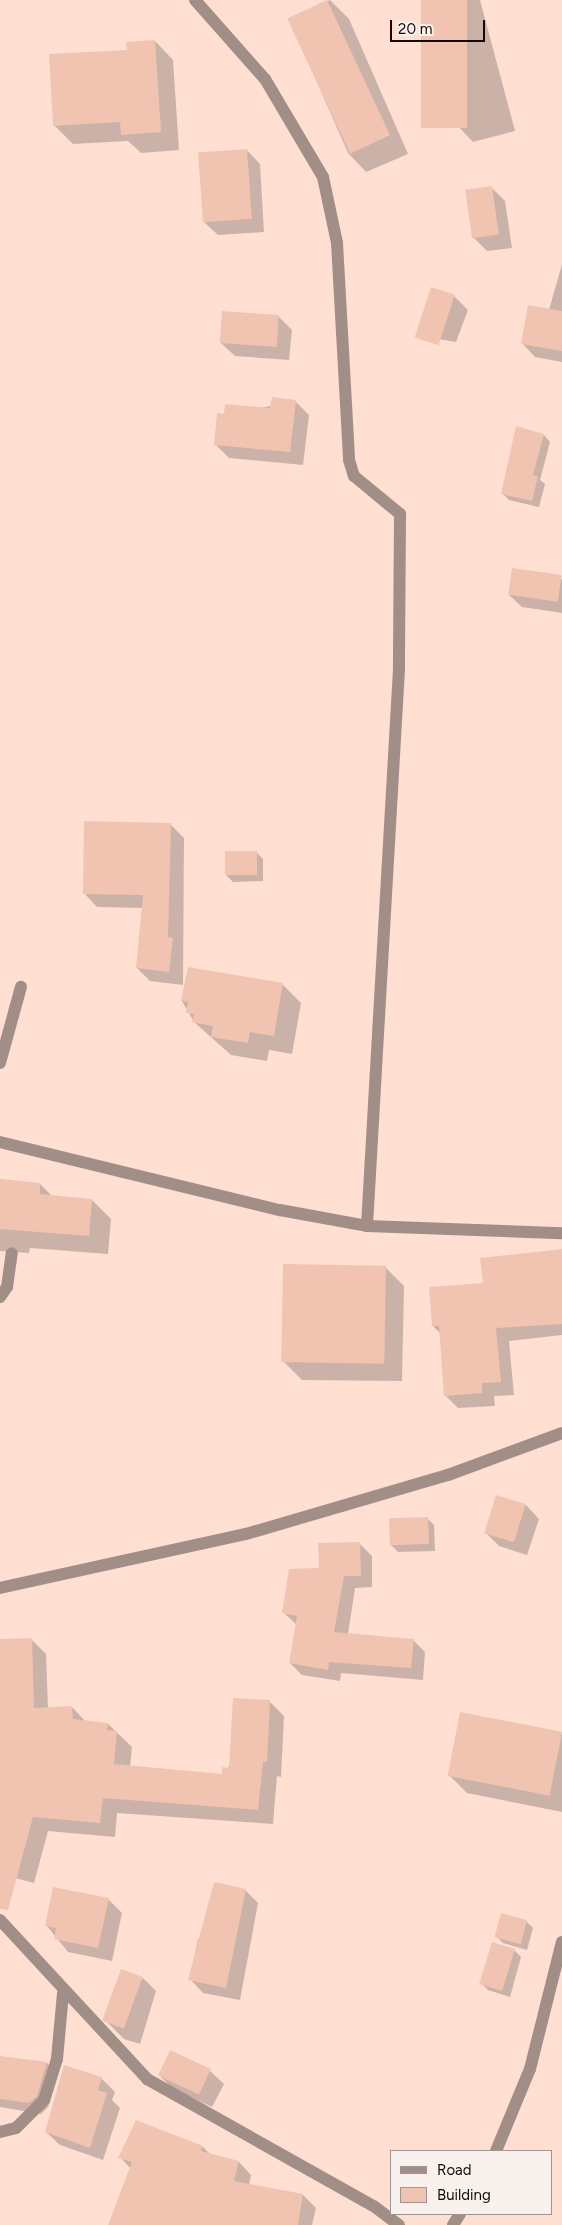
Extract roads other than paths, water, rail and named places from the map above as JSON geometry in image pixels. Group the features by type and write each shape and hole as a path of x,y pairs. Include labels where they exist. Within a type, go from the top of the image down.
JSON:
{"street":[{"path":"195,0 265,79 323,177 336,243 349,460 354,476 400,514 399,669 367,1226"},
{"path":"0,1063 20,987"},
{"path":"0,1142 280,1210 367,1226 562,1233"},
{"path":"0,1297 7,1287 12,1252"},
{"path":"0,1588 246,1534 448,1475 562,1433"},
{"path":"0,1920 48,1970 63,1993 147,2079 375,2207 399,2225"},
{"path":"496,2150 530,2069 562,1942"},
{"path":"0,2132 16,2128 44,2100 57,2059 63,1993"}]}
